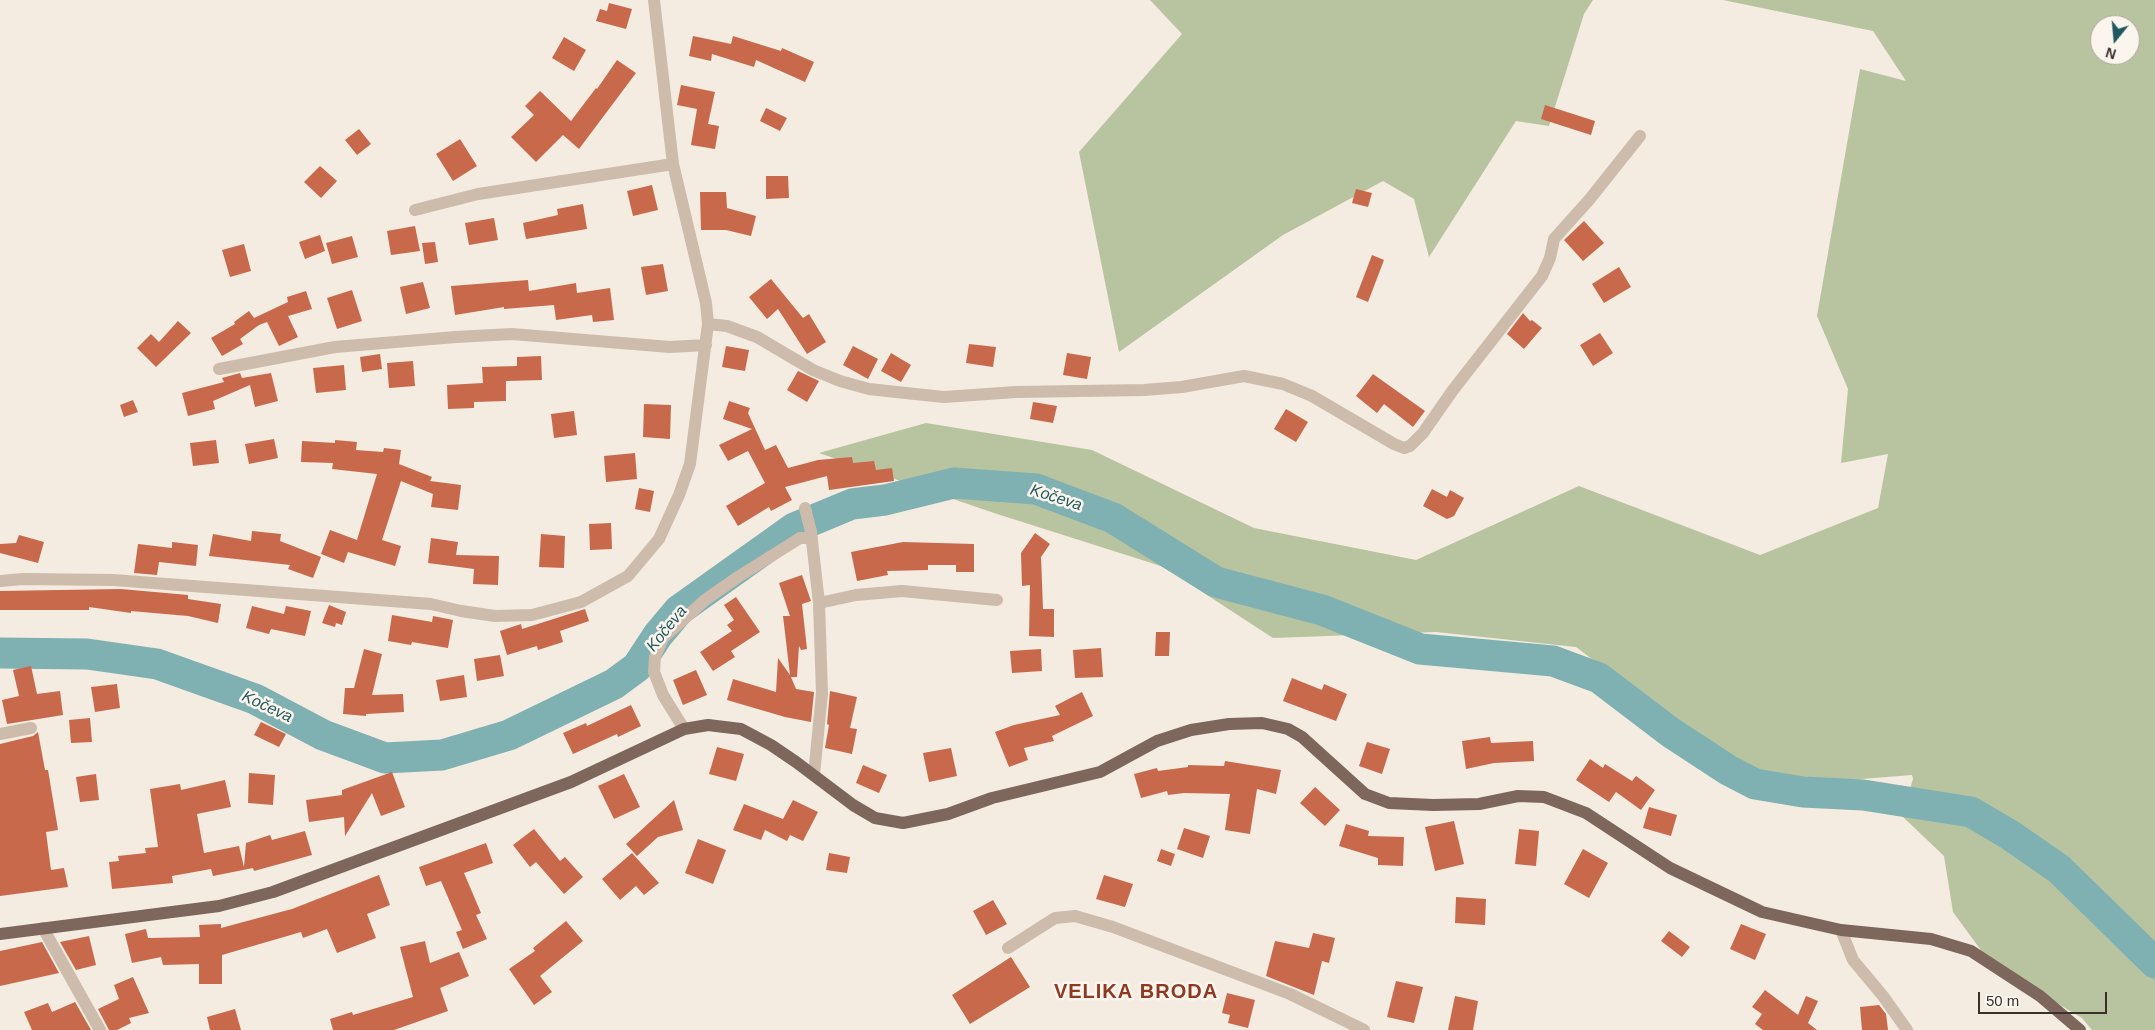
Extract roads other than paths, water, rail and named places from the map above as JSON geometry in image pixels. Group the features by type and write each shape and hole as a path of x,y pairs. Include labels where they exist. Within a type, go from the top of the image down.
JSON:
{"main road":[{"path":"0,934 219,906 273,892 571,782 684,729 708,725 741,730 771,745 814,775 853,806 875,818 903,823 948,814 1002,796 1100,772 1157,741 1191,730 1229,724 1262,723 1288,729 1302,737 1360,790 1376,799 1389,803 1433,806 1479,804 1518,796 1544,797 1586,813 1670,868 1762,912 1841,930 1931,939 1970,951 2040,996 2080,1030"}],"street":[{"path":"0,581 23,579 113,580 431,604 495,616 532,615 581,602 628,576 659,539 680,495 690,464 708,324 706,303 672,164 654,0"},
{"path":"708,324 726,326 756,337 813,370 869,389 944,397 1016,392 1144,390 1182,387 1244,376 1283,384 1312,396 1404,448 1410,446 1423,433 1453,390 1542,276 1550,258 1554,239 1590,200 1640,136"},
{"path":"416,210 478,194 672,164"},
{"path":"219,369 335,347 512,334 670,347 706,345"},
{"path":"805,509 811,535 819,603 822,693 814,775"},
{"path":"684,729 662,695 654,672 655,657 663,638 705,600 738,577 800,538 811,535"},
{"path":"819,603 856,595 902,591 997,600"},
{"path":"0,734 30,728"},
{"path":"1008,948 1055,918 1075,916 1113,927 1290,994 1364,1030"},
{"path":"43,928 100,1030"},
{"path":"1841,930 1853,960 1883,996 1907,1030"}],"waterway":[{"name":"Kočeva","path":"0,653 87,654 157,664 255,699 323,735 385,758 442,755 509,735 614,684 637,667 658,635 679,610 794,528 852,504 885,500 954,483 1036,489 1113,518 1216,582 1322,610 1420,649 1553,661 1599,678 1670,732 1728,770 1755,784 1803,792 1863,795 1971,812 2010,835 2059,869 2155,963"}],"district":[{"name":"VELIKA BRODA","path":"1136,992"}]}
